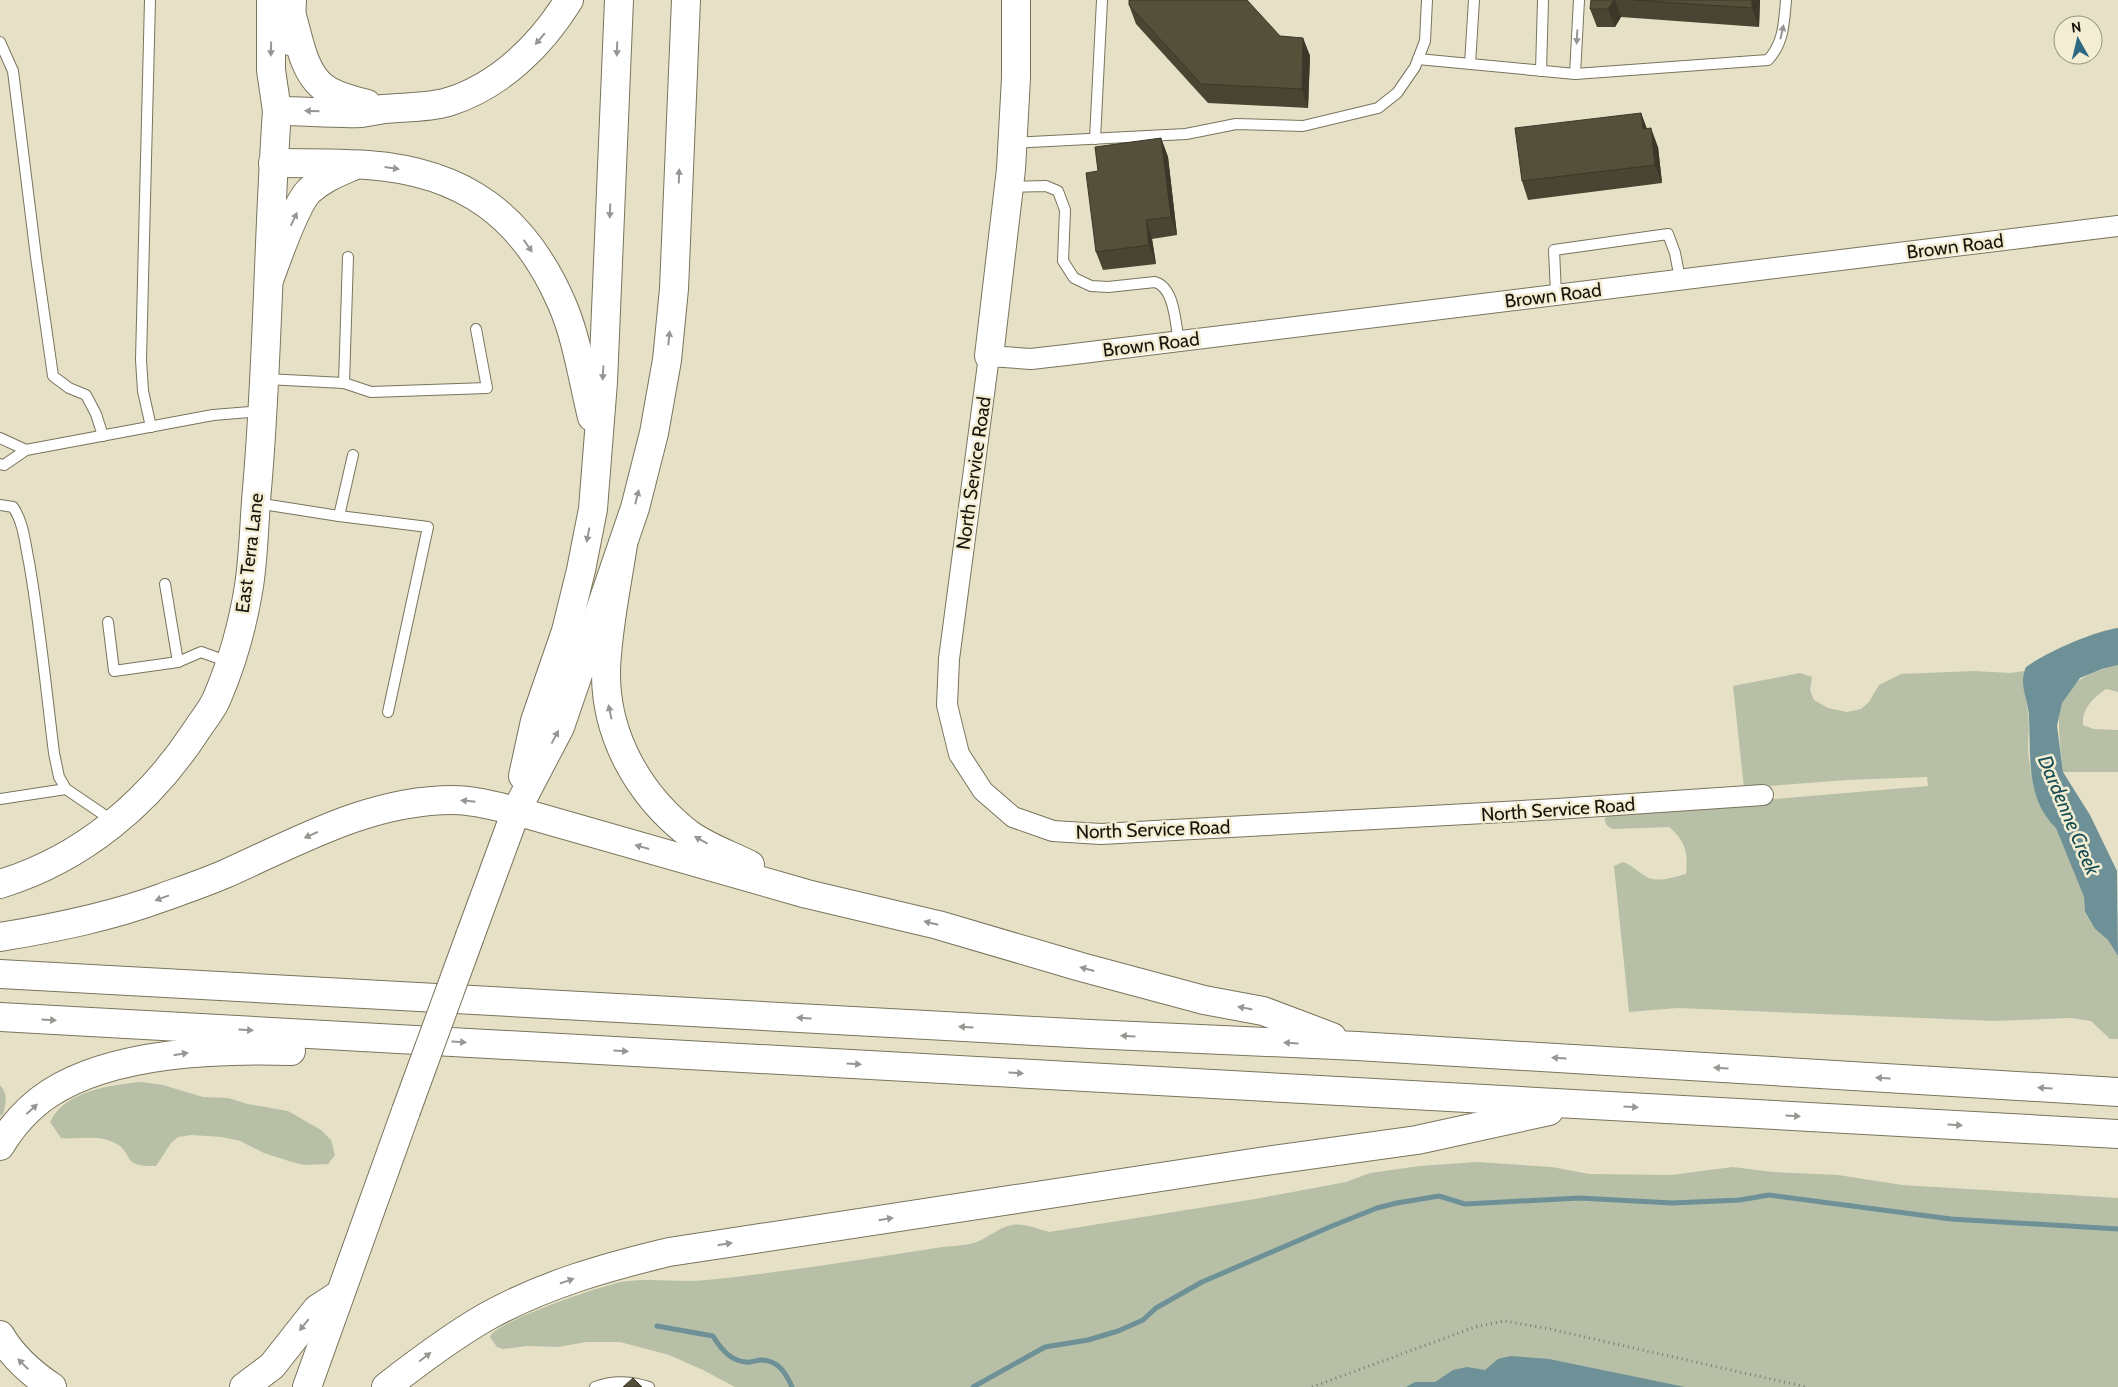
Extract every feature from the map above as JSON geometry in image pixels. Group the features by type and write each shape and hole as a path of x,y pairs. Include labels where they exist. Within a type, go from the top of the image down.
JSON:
{"main road":[{"path":"277,111 361,112 419,107 448,102 481,88 508,71 530,51 569,0"},
{"path":"516,811 535,720 566,631 581,570 593,508 599,445 619,0"},
{"path":"307,1387 516,811 560,727 635,508 654,433 667,360 674,290 686,0"},
{"path":"681,118 698,0"},
{"path":"285,5 310,73 323,87 342,97 383,109"},
{"name":"East Terra Lane","path":"0,884 26,876 70,854 116,823 141,800 186,747 216,700 230,662 249,586 265,379 273,162 277,111 289,70 285,5"},
{"name":"North Service Road","path":"989,356 1009,187 1018,5"},
{"path":"273,162 355,165 408,170 454,184 487,203 513,225 541,264 562,305 599,445"},
{"path":"269,280 294,218 308,192 329,177 355,165"},
{"path":"623,544 606,671 608,699 613,723 621,748 631,769 649,797 690,835 807,894"},
{"path":"0,937 105,916 159,899 224,874 342,821 383,808 414,802 454,800 477,802 516,811 807,894 938,925 1081,967 1204,1000 1263,1012 1357,1046"},
{"path":"0,974 1080,1034 1357,1046 2106,1091"},
{"path":"0,1017 2114,1134"},
{"path":"0,1146 12,1127 48,1094 82,1076 126,1064 188,1053 248,1050 311,1051 376,1037"},
{"path":"386,1387 433,1351 486,1317 548,1288 610,1266 670,1252 1259,1162 1417,1140 1582,1104"},
{"path":"244,1387 272,1366 317,1309 340,1294"},
{"path":"0,1335 8,1348 27,1368 52,1387"}],"street":[{"name":"Brown Road","path":"989,356 1031,359 2118,226"},
{"name":"North Service Road","path":"989,356 949,659 947,706 959,754 983,791 1013,817 1053,831 1101,834 1548,810 1763,795"}],"lane":[{"path":"150,0 140,344 143,391 151,427"},
{"path":"1095,139 1102,0"},
{"path":"1012,144 1186,134 1236,124 1303,126 1378,108 1397,93 1415,68 1425,42 1427,0"},
{"path":"1470,64 1474,0"},
{"path":"1540,71 1543,0"},
{"path":"1575,74 1579,0"},
{"path":"1418,59 1575,74 1768,60 1777,50 1784,29 1786,0"},
{"path":"0,42 13,71 53,376 69,388 86,395 96,414 103,436"},
{"path":"1009,187 1046,186 1058,191 1065,210 1063,261 1074,278 1091,286 1108,287 1155,282 1161,284 1166,289 1172,304 1179,341"},
{"path":"1556,294 1554,250 1668,234 1675,253 1680,279"},
{"path":"344,383 348,257"},
{"path":"265,379 344,383 372,392 487,388 476,329"},
{"path":"0,464 4,465 26,450 213,415 263,411"},
{"path":"0,438 26,450"},
{"path":"339,516 353,455"},
{"path":"255,503 339,516 428,526 388,712"},
{"path":"0,505 13,507 22,528 34,592 54,753 59,777 66,790 116,823"},
{"path":"166,584 178,662"},
{"path":"108,622 114,671 178,662 201,652 230,662"},
{"path":"0,799 66,790"},
{"path":"595,1387 616,1382 634,1382 649,1387"}],"path":[{"path":"1312,1387 1468,1329 1504,1321 1545,1328 1806,1387"}],"green space":[{"path":"2118,665 2118,692 2106,689 2093,700 2084,713 2083,725 2094,729 2118,730 2118,772 2063,772 2059,732 2059,716 2062,702 2068,691 2079,680 2095,672"},
{"path":"1974,671 2010,673 2024,671 2024,687 2029,722 2028,745 2034,789 2043,810 2056,827 2084,897 2085,913 2095,929 2108,940 2118,956 2118,1039 2110,1039 2091,1021 2071,1018 1995,1021 1677,1008 1629,1012 1614,866 1623,862 1651,879 1666,879 1686,874 1687,860 1682,842 1669,827 1613,829 1605,822 1605,818 1609,813 1928,786 1927,777 1847,780 1744,788 1733,686 1800,673 1812,677 1810,690 1814,700 1828,708 1847,712 1861,709 1869,702 1879,685 1901,674"},
{"path":"141,1082 163,1085 203,1097 228,1098 248,1104 288,1111 321,1130 331,1140 335,1155 328,1164 304,1165 264,1153 240,1141 222,1137 191,1135 178,1137 171,1143 156,1166 144,1166 132,1162 121,1147 108,1140 61,1138 50,1122 66,1103 77,1097 103,1088"},
{"path":"0,1085 3,1088 6,1099 3,1114 0,1116"},
{"path":"1477,1162 1552,1167 1589,1174 1671,1175 1733,1167 1773,1172 1838,1175 1902,1185 2118,1198 2118,1387 735,1387 669,1355 620,1342 586,1342 558,1347 527,1346 503,1349 497,1347 490,1337 496,1330 528,1314 572,1297 621,1282 642,1280 707,1280 793,1270 969,1244 1012,1225 1026,1226 1049,1232 1255,1199 1346,1182 1370,1173 1420,1166"}],"water":[{"name":"Dardenne Creek","path":"2118,628 2118,665 2080,678 2062,703 2057,726 2063,772 2090,815 2117,871 2118,956 2108,940 2095,929 2085,912 2084,897 2056,828 2046,816 2034,790 2030,761 2029,716 2023,679 2026,667 2046,655 2083,638"},
{"path":"1511,1356 1549,1359 1685,1387 1406,1387 1415,1382 1435,1382 1453,1370 1467,1367 1485,1370 1498,1359"}],"building":[{"path":"1129,0 1247,0 1280,36 1303,38 1302,89 1201,84 1129,5"},
{"path":"1591,0 1614,0 1608,9 1590,9"},
{"path":"1634,0 1752,0 1752,8"},
{"path":"1641,113 1643,129 1651,128 1655,165 1522,181 1515,128"},
{"path":"1161,138 1171,217 1146,220 1149,245 1096,252 1086,173 1098,171 1095,147"},
{"path":"633,1378 642,1387 623,1387"}],"waterway":[{"path":"973,1387 1045,1347 1088,1340 1118,1331 1143,1320 1156,1308 1202,1282 1332,1226 1377,1208 1439,1196 1465,1204 1579,1198 1672,1203 1740,1200 1769,1195 1951,1219 2118,1229"},
{"path":"657,1326 713,1336 726,1353 740,1361 761,1360 772,1362 781,1368 792,1387"}]}
